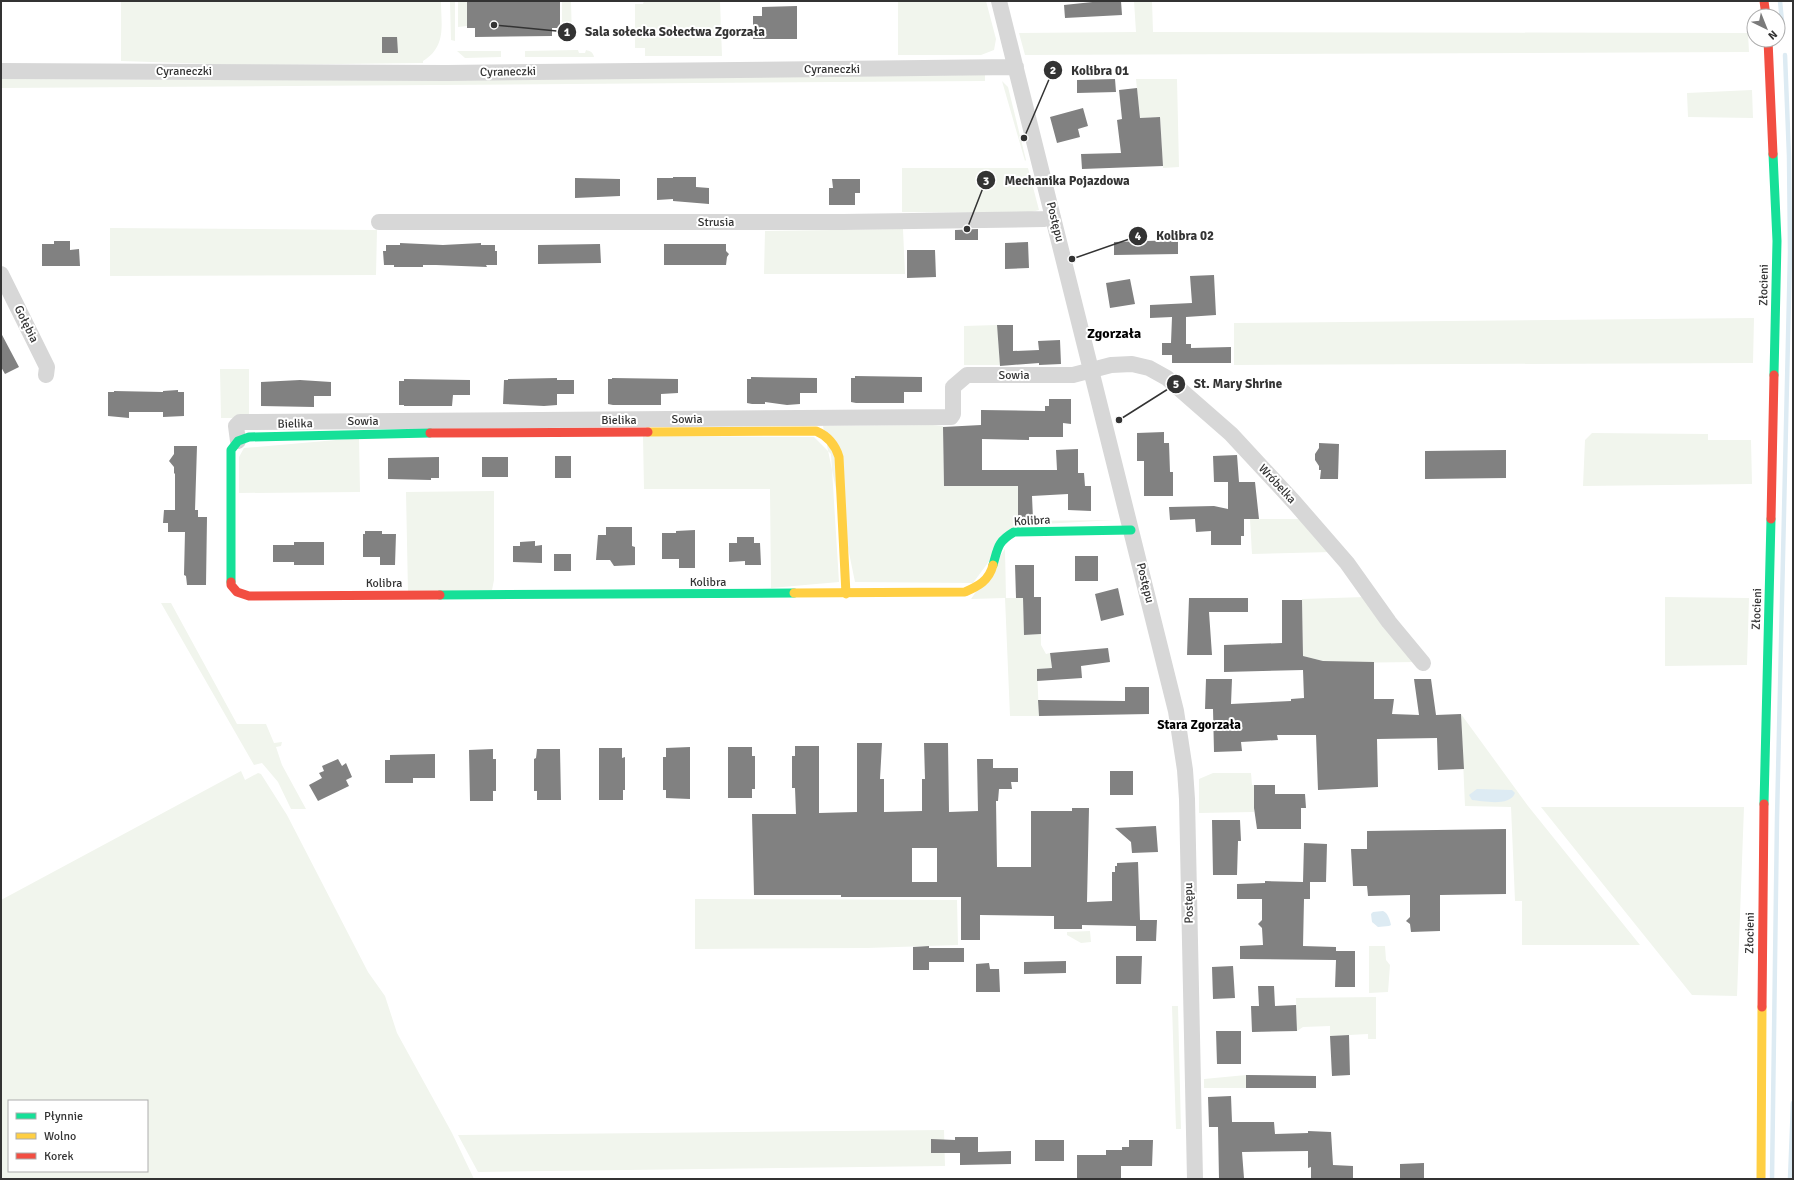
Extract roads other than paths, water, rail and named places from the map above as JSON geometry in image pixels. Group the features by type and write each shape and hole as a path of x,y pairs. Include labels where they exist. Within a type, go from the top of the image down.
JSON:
{"street":[{"name":"Postępu","path":"999,1 1176,711 1185,770 1187,799 1195,1179"},
{"name":"Złocieni","path":"1761,1179 1764,824 1777,242 1768,48"},
{"name":"Cyraneczki","path":"1,72 447,73 1016,67"},
{"name":"Strusia","path":"379,222 844,222 1044,219 1053,217"},
{"name":"Gołębia","path":"1,274 47,367 46,375"},
{"name":"Wróbelka","path":"1092,371 1117,364 1132,364 1145,367 1168,378 1206,411 1231,434 1327,540 1361,581 1389,622 1423,663"},
{"name":"Sowia","path":"245,433 951,417 953,414 953,387 967,375 1073,375 1092,371"},
{"name":"Bielika","path":"245,433 816,431 822,433 833,443 839,456 846,594"},
{"name":"Kolibra","path":"245,433 231,450 231,585 237,592 249,596 846,594 965,592 986,582 994,567 998,543 1004,536 1014,532 1131,530"}],"waterway":[{"path":"1780,1 1781,8"},
{"path":"1772,1179 1777,818 1790,252 1789,156 1785,55"},
{"path":"1790,1179 1793,1103"}],"place":[{"name":"Sala sołecka Sołectwa Zgorzała","path":"494,25"},
{"name":"Kolibra 01","path":"1024,138"},
{"name":"Mechanika Pojazdowa","path":"967,229"},
{"name":"Kolibra 02","path":"1072,259"},
{"name":"St. Mary Shrine","path":"1119,420"}],"district":[{"name":"Zgorzała","path":"1114,333"},
{"name":"Stara Zgorzała","path":"1199,725"}]}
